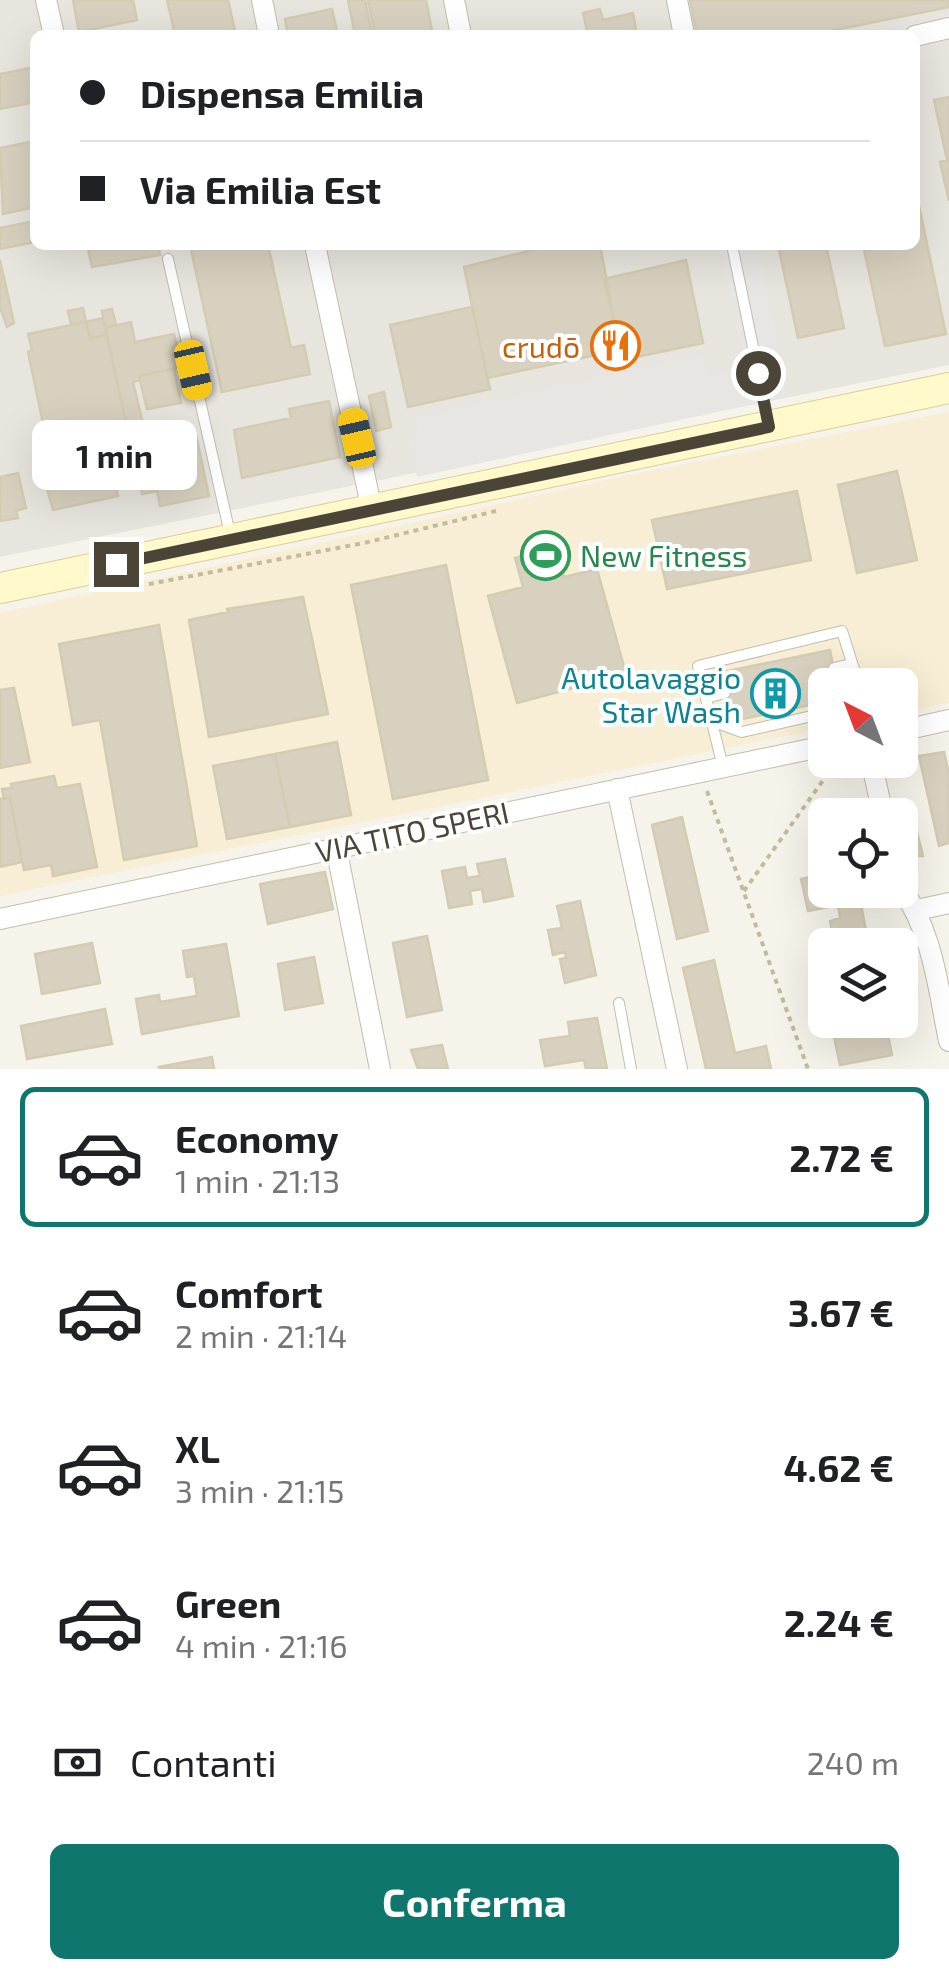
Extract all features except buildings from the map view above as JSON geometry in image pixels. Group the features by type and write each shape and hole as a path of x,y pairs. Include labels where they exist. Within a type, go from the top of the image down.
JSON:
{"main road":[{"path":"0,588 949,388"}],"street":[{"path":"46,0 53,30"},
{"path":"262,0 269,30"},
{"path":"454,0 460,30"},
{"path":"677,0 683,30"},
{"path":"920,35 949,28"},
{"path":"316,250 372,510"},
{"path":"918,727 949,720"},
{"name":"VIA TITO SPERI","path":"0,919 808,750"},
{"path":"617,789 677,1069"},
{"path":"336,847 380,1069"},
{"path":"949,903 916,910 927,934 949,1042"}],"lane":[{"path":"733,250 769,427"},
{"path":"168,258 232,540"},
{"path":"723,768 698,666 842,631 852,668"},
{"path":"834,668 851,664"},
{"path":"706,698 726,693"},
{"path":"712,721 742,732 808,716"},
{"path":"620,1003 631,1069"}],"path":[{"path":"701,772 808,1069"},
{"path":"744,891 825,778"}],"shaded area":[{"path":"0,0 949,0 949,365 0,557"},
{"path":"720,250 759,250 790,396 417,477 408,438 419,435 415,416 704,353 709,374 745,367"},
{"path":"949,412 949,703 918,709 918,668 808,668 808,731 0,896 0,613 648,471"}],"place":[{"name":"crudō","path":"615,346"},
{"name":"New Fitness","path":"545,555"},
{"name":"Autolavaggio Star Wash","path":"776,694"}],"route":[{"path":"116,564 769,427 758,373"}]}
